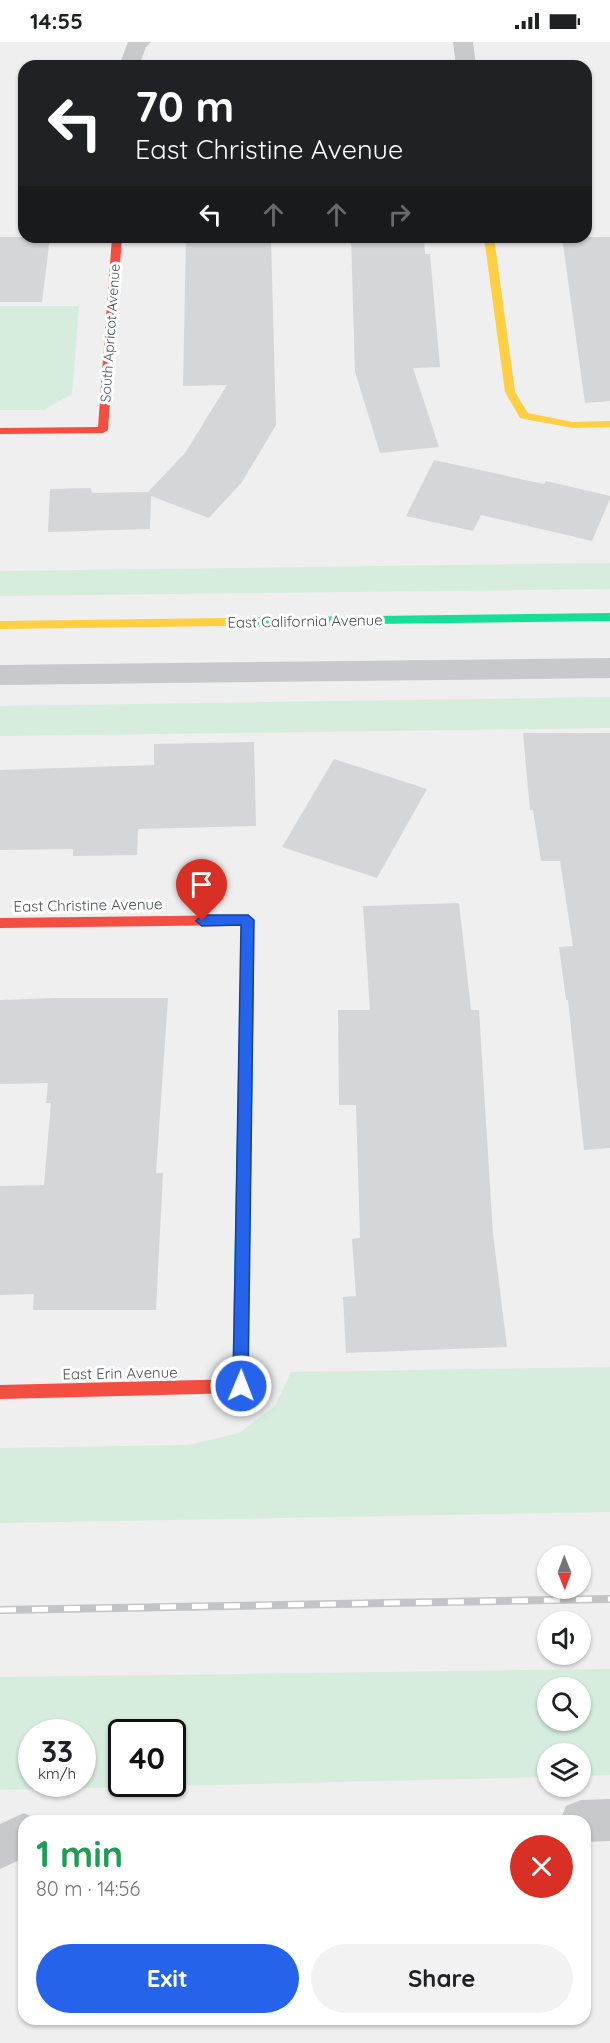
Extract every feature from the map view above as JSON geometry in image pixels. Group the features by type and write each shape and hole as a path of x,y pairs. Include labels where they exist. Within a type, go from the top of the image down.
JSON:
{"street":[{"path":"132,60 139,42"},
{"path":"463,42 465,60"},
{"name":"South Apricot Avenue","path":"0,431 103,430 117,243"},
{"path":"490,243 510,392 524,416 573,425 610,424"},
{"name":"East California Avenue","path":"0,625 610,616"},
{"path":"0,675 610,668"},
{"name":"East Christine Avenue","path":"0,923 248,920 241,1386"},
{"name":"East Erin Avenue","path":"0,1392 241,1386"},
{"path":"591,1821 610,1820"},
{"path":"0,1847 18,1838"}],"green space":[{"path":"0,306 79,306 72,394 44,410 0,410"},
{"path":"610,563 610,589 0,596 0,571"},
{"path":"610,697 610,728 0,736 0,706"},
{"path":"610,1367 610,1512 0,1523 0,1448 189,1445 239,1433 275,1406 291,1372"},
{"path":"610,1669 610,1775 591,1776 591,1743 537,1743 537,1777 186,1786 186,1719 108,1719 108,1787 96,1788 96,1719 18,1719 18,1790 0,1790 0,1677"}],"building":[{"path":"0,237 18,237 18,243 49,243 42,302 0,302"},
{"path":"592,237 610,237 610,401 585,403 563,243 592,243"},
{"path":"186,243 271,243 276,425 242,482 209,518 151,496 150,529 48,532 50,489 91,488 92,493 148,492 185,453 227,385 183,386"},
{"path":"351,243 424,243 425,254 430,254 440,367 413,368 439,447 380,453 355,372"},
{"path":"434,460 544,484 546,481 610,496 610,499 592,541 481,515 473,531 406,516"},
{"path":"523,733 610,733 610,1148 584,1150 568,1000 566,1000 559,947 573,946 560,861 541,861 533,810 530,810"},
{"path":"254,742 256,826 138,829 137,855 73,856 73,849 0,850 0,770 154,765 154,744"},
{"path":"334,759 427,789 377,878 282,847"},
{"path":"459,903 471,1010 479,1010 493,1234 507,1347 346,1353 343,1297 356,1296 352,1239 360,1238 356,1105 339,1105 338,1010 370,1010 363,906"},
{"path":"168,998 156,1173 163,1173 156,1310 33,1310 34,1294 0,1295 0,1186 44,1185 51,1103 46,1103 48,1083 0,1084 0,1000"}],"railway":[{"path":"0,1610 610,1599"}],"traffic: fast":[{"path":"225,622 610,617"},
{"path":"240,1386 247,980"}],"traffic: slow":[{"path":"490,243 510,392 524,416 573,425 610,424"},
{"path":"0,625 225,622"}],"traffic: jam":[{"path":"0,431 103,430 117,243"},
{"path":"0,923 248,920 247,980"},
{"path":"0,1392 240,1386"}],"route":[{"path":"202,921 248,920 241,1386"}]}
